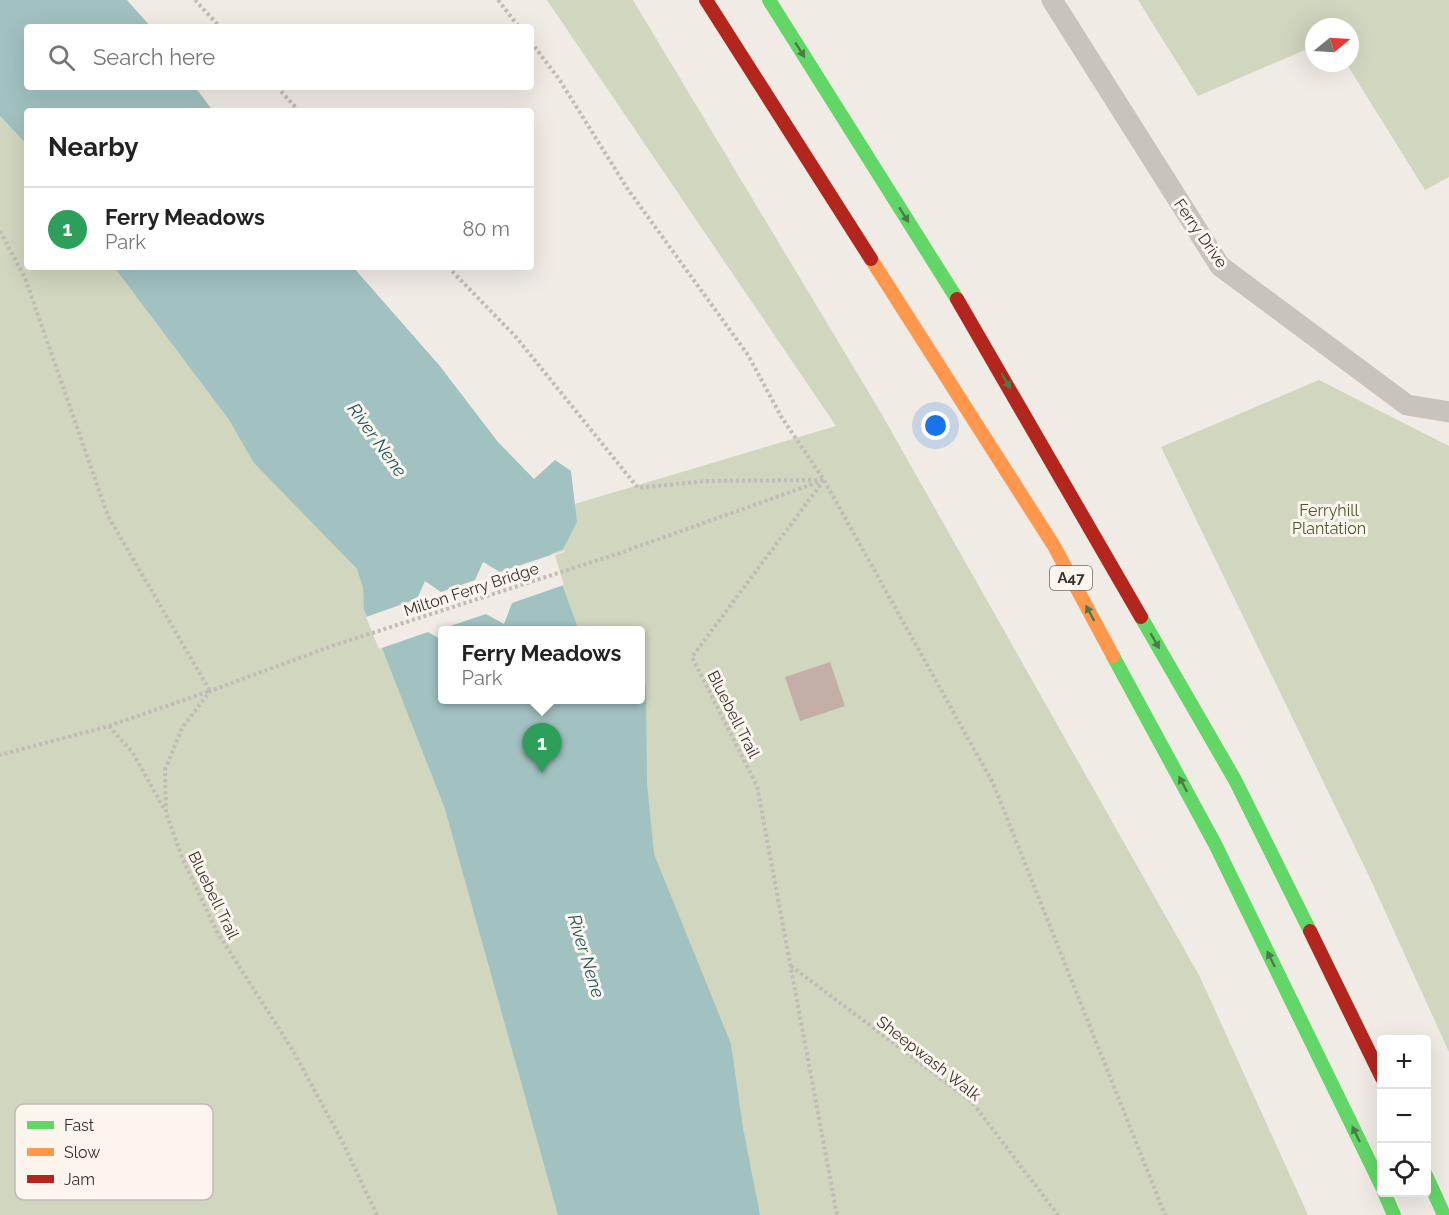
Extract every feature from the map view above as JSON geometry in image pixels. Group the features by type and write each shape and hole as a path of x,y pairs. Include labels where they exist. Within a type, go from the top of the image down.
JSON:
{"highway":[{"name":"A47","path":"706,0 1054,546 1215,844 1377,1177"},
{"name":"A47","path":"769,0 979,334 1235,780 1377,1068"},
{"path":"1431,1186 1444,1215"},
{"path":"1386,1197 1394,1215"}],"lane":[{"name":"Ferry Drive","path":"1052,0 1220,266 1407,405 1449,412"}],"path":[{"path":"195,0 217,24"},
{"path":"498,0 517,24"},
{"path":"534,46 559,79 627,188 748,355 782,417 824,480 993,783 1165,1215"},
{"path":"280,90 296,108"},
{"path":"0,231 25,278 108,516 210,690 109,726 0,755"},
{"path":"451,270 516,337 638,488 706,481 824,480"},
{"name":"Milton Ferry Bridge","path":"210,690 332,646 617,554 824,480"},
{"name":"Bluebell Trail","path":"824,480 692,657 757,786 837,1215"},
{"name":"Bluebell Trail","path":"210,690 182,728 165,770 166,813 183,860 217,932 292,1049 342,1141 377,1215"},
{"path":"109,726 133,753 166,813"},
{"name":"Sheepwash Walk","path":"790,966 972,1102 1058,1215"}],"green space":[{"path":"547,0 633,0 881,413 1200,977 1308,1215 0,1215 0,116 24,142 24,270 116,270 229,420 255,463 357,569 836,426"},
{"path":"1138,0 1449,0 1449,177 1425,190 1352,72 1359,72 1359,18 1305,18 1305,50 1198,96"},
{"name":"Ferryhill Plantation","path":"1319,380 1449,446 1449,1052 1369,876 1161,447"}],"water":[{"path":"0,0 127,0 148,24 24,24 24,90 197,90 211,108 24,108 24,142 0,116"},
{"name":"River Nene","path":"116,270 356,270 439,365 498,442 534,479 555,460 571,471 577,522 563,549 551,554 577,626 438,626 438,704 645,704 645,685 647,783 654,854 731,1044 743,1128 760,1215 558,1215 445,809 382,648 364,610 363,587 357,569 254,463 229,420"}],"pier":[{"path":"566,550 555,555 564,585 512,603 504,624 486,614 450,626 438,626 438,638 428,632 379,649 366,617 417,599 425,581 441,592 475,580 483,562 500,572"}],"building":[{"path":"830,662 845,706 800,721 785,677"}],"traffic: fast":[{"path":"769,0 957,299"},
{"path":"1141,617 1235,780 1310,931"},
{"path":"1113,656 1215,844 1377,1177"},
{"path":"1431,1186 1444,1215"},
{"path":"1386,1197 1394,1215"}],"traffic: slow":[{"path":"871,259 1054,546 1113,656"}],"traffic: jam":[{"path":"706,0 871,259"},
{"path":"957,299 1141,617"},
{"path":"1310,931 1377,1068"}],"place":[{"name":"Ferry Meadows","path":"542,773"}]}
